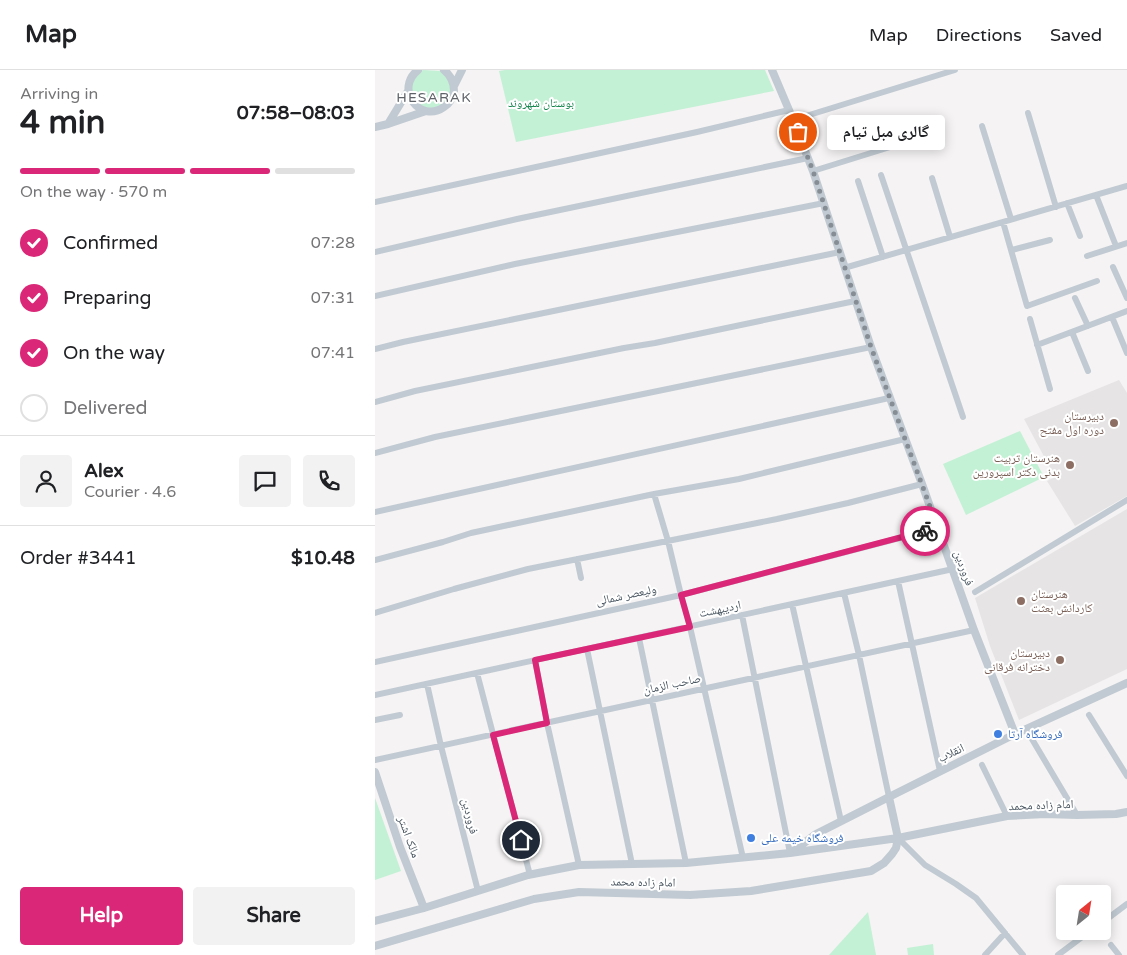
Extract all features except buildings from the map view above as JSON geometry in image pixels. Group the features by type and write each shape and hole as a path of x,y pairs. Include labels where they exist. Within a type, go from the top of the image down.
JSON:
{"street":[{"path":"388,124 408,91 411,77 418,70"},
{"path":"444,70 452,79 454,86"},
{"path":"375,127 446,106 451,100 454,86 462,70"},
{"name":"فروردین","path":"772,70 813,171 889,398 974,630 1015,734"},
{"path":"793,120 955,70"},
{"path":"408,91 414,104 426,111"},
{"path":"375,202 697,132 789,110"},
{"path":"1028,113 1056,206"},
{"path":"982,126 1011,220"},
{"path":"813,171 903,143"},
{"path":"375,252 517,219 808,158"},
{"path":"881,174 963,417"},
{"path":"932,178 950,237"},
{"path":"858,181 883,257"},
{"path":"844,268 1127,186"},
{"path":"1096,195 1116,246"},
{"path":"375,296 515,264 823,203"},
{"path":"1067,203 1080,236"},
{"path":"1003,222 1027,306 1097,281"},
{"path":"1012,250 1050,240"},
{"path":"1087,256 1127,243"},
{"path":"375,349 840,252"},
{"path":"1113,267 1127,298"},
{"path":"1075,298 1088,326"},
{"path":"375,402 415,391 855,301"},
{"path":"1037,345 1127,311"},
{"path":"1112,316 1127,353"},
{"path":"1030,319 1050,389"},
{"path":"1072,332 1087,371"},
{"path":"375,453 435,437 871,347"},
{"path":"375,512 889,398"},
{"path":"375,560 471,533 654,494 739,479 905,439"},
{"path":"375,613 476,582 528,569 849,503 922,484"},
{"path":"654,494 690,627 743,858"},
{"path":"975,592 1127,500"},
{"name":"ولیعصر شمالی","path":"375,662 681,595 938,528"},
{"path":"577,559 581,578"},
{"name":"اردیبهشت","path":"375,695 953,569"},
{"path":"898,581 940,771"},
{"path":"844,593 898,838 925,865 976,898 1023,955"},
{"path":"792,604 841,821"},
{"path":"742,615 791,853"},
{"name":"صاحب الزمان","path":"375,760 974,630"},
{"path":"639,638 686,864"},
{"path":"587,649 632,864"},
{"path":"535,660 579,865"},
{"path":"477,673 530,875"},
{"name":"فروردین","path":"427,684 478,891"},
{"name":"انقلاب","path":"791,853 816,834 889,796 1015,734 1126,685"},
{"path":"375,720 400,715"},
{"path":"1089,715 1127,776"},
{"path":"1026,729 1077,815"},
{"path":"982,765 1007,816"},
{"name":"مالک اشتر","path":"375,772 423,908"},
{"name":"امام زاده محمد","path":"375,921 530,875 579,865 686,864 791,853 898,838 1007,816 1116,814 1127,812"},
{"name":"امام زاده محمد","path":"375,946 534,899 579,892 691,894 751,891 871,871 884,863 892,854 896,848 898,838"},
{"path":"1111,916 1127,904"},
{"path":"985,955 1005,933"},
{"path":"1058,955 1079,940"},
{"path":"1111,945 1119,955"}],"shaded area":[{"path":"1119,380 1127,393 1127,496 1075,526 1047,481 1055,477 1024,419"},
{"path":"1127,509 1127,669 1019,720 990,646 975,598"}],"green space":[{"path":"423,70 442,71 452,86 448,99 444,104 436,108 428,108 421,105 413,93 412,85 415,77"},
{"name":"بوستان شهروند","path":"765,70 774,91 516,142 499,71"},
{"path":"1020,431 1044,477 966,515 943,464"},
{"path":"375,798 401,871 375,880"},
{"path":"868,912 876,955 829,955"},
{"path":"933,944 934,955 908,955 907,948"}],"way so far":[{"path":"798,132 813,171 889,398 938,528 925,531"}],"place":[{"name":"گالری مبل تیام","path":"798,132"},
{"name":"دبیرستان دوره اول مفتح","path":"1114,423"},
{"name":"هنرستان تربیت بدنی دکتر اسپرورین","path":"1070,465"},
{"name":"هنرستان کاردانش بعثت","path":"1021,601"},
{"name":"دبیرستان دخترانه فرقانی","path":"1060,660"},
{"name":"فروشگاه آرتا","path":"998,734"},
{"name":"فروشگاه خیمه علی","path":"751,838"}],"district":[{"name":"HESARAK","path":"434,97"}],"route":[{"path":"521,840 493,735 547,723 535,660 690,627 681,595 925,531"}]}
